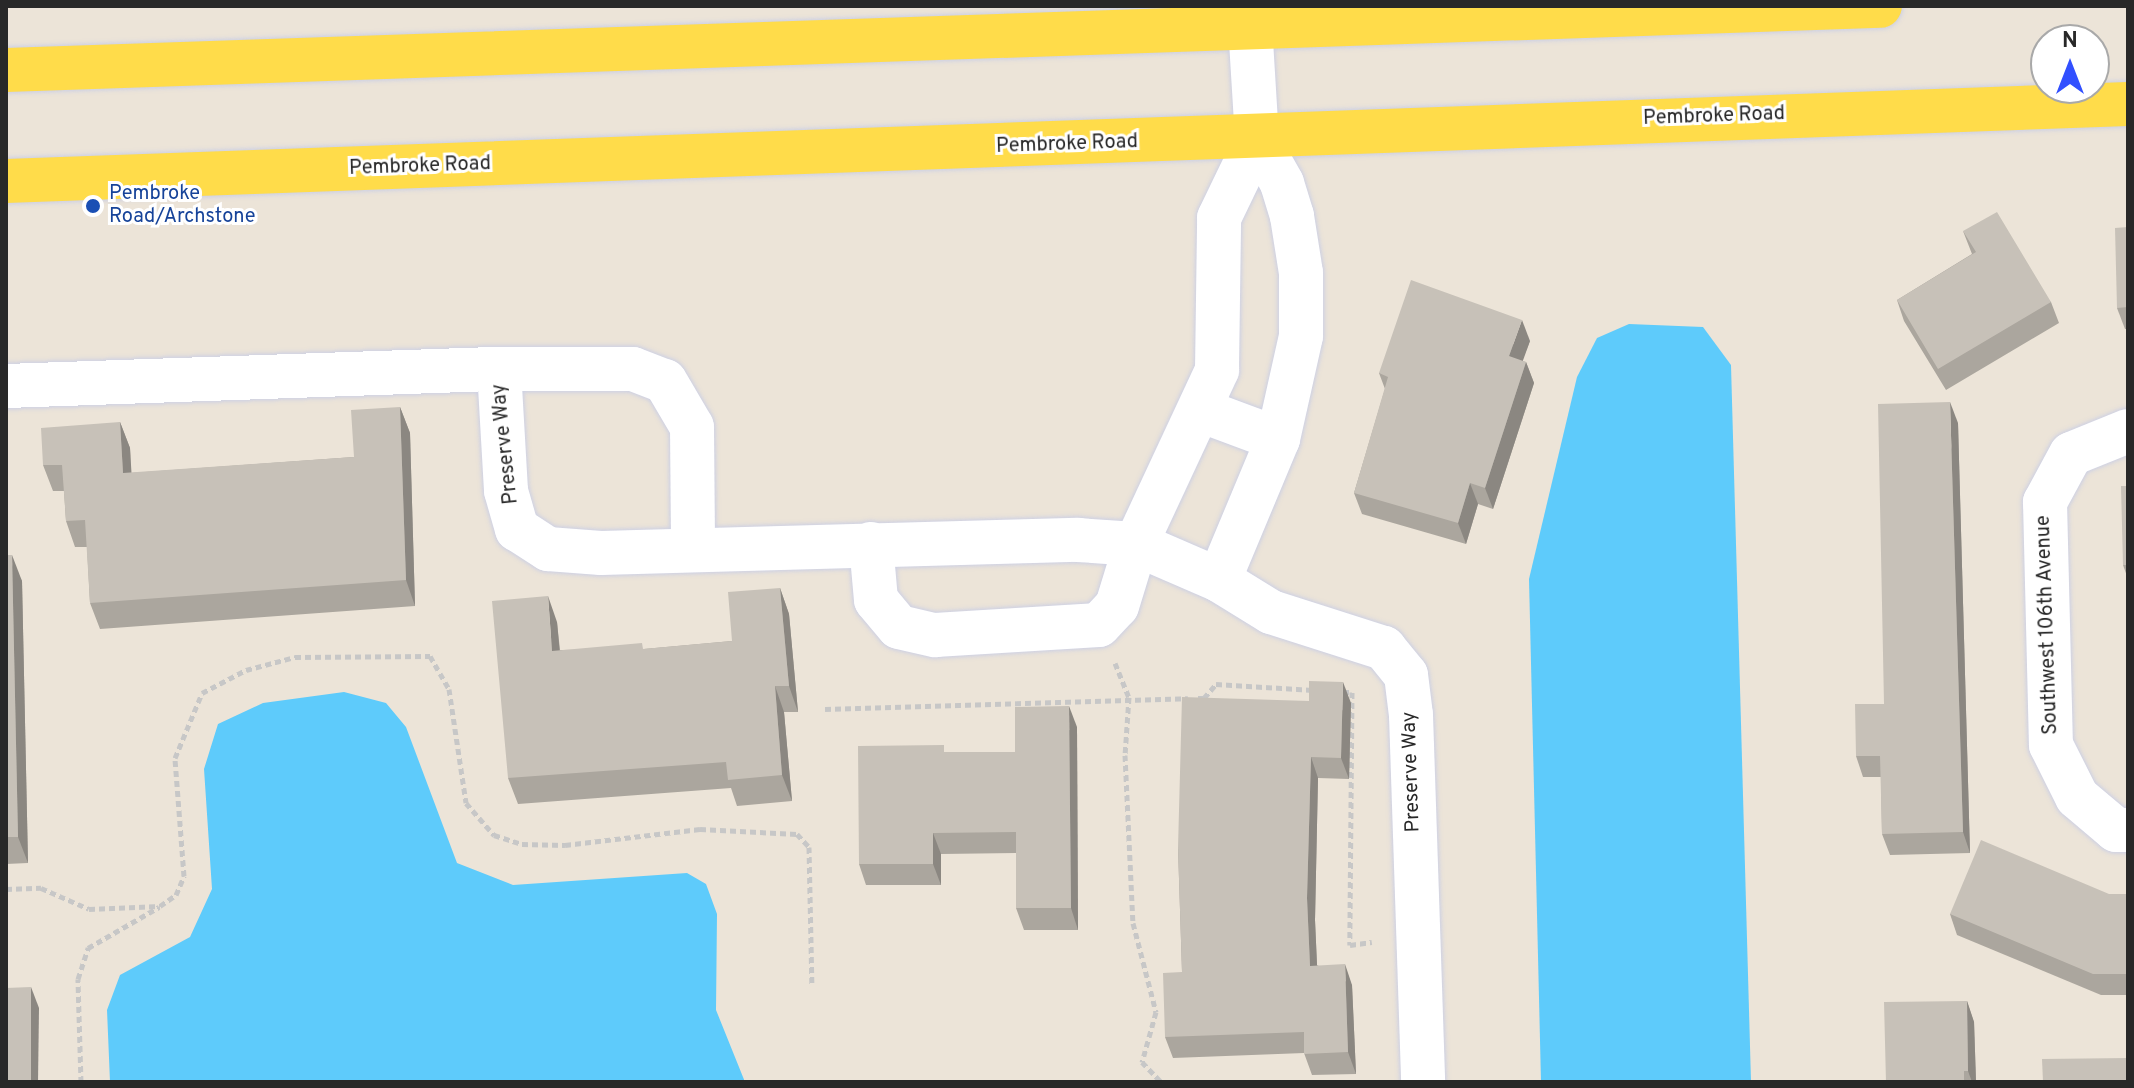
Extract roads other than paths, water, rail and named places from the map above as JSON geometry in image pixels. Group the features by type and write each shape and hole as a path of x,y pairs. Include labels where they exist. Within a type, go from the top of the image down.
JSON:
{"main road":[{"path":"6,70 1250,24 1880,6"},
{"name":"Pembroke Road","path":"6,181 1257,139 1374,128 2128,104"}],"street":[{"path":"1219,580 1278,439 1301,336 1301,273 1282,183 1257,139 1250,24"},
{"path":"871,544 876,600 899,627 935,635 1099,625 1117,606 1136,544 1217,370 1219,218 1257,139"},
{"path":"499,369 633,369 665,381 692,427 693,549"},
{"name":"Preserve Way","path":"6,386 499,369 506,491 517,529 548,549 693,549 1078,540 1136,544 1219,580 1271,612 1384,648 1406,675 1423,1082"},
{"path":"1200,410 1278,439"},
{"name":"Southwest 106th Avenue","path":"2128,431 2071,454 2045,502 2051,745 2077,797 2116,830 2128,830"}],"water":[{"path":"1629,324 1703,327 1731,365 1751,1082 1541,1082 1529,579 1577,377 1597,338"},
{"path":"344,692 386,703 406,727 457,863 513,885 687,873 706,884 717,914 716,1010 745,1082 110,1082 107,1010 120,975 190,937 212,889 204,769 218,724 263,703"}],"place":[{"name":"Pembroke Road/Archstone","path":"93,206"}]}
